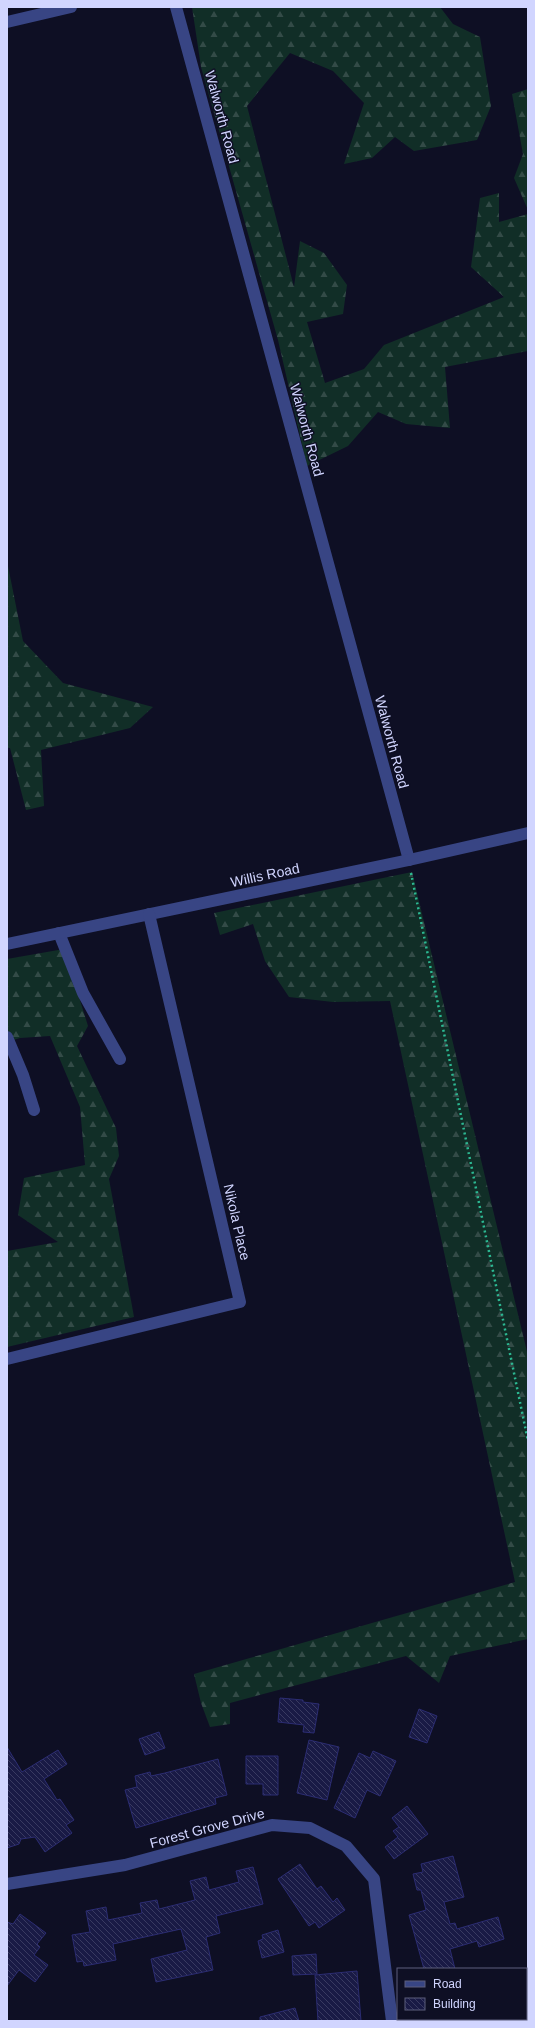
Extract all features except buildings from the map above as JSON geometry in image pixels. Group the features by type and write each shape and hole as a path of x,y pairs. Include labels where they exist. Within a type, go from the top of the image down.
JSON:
{"street":[{"path":"7,22 71,7"},
{"name":"Walworth Road","path":"176,7 409,860"},
{"name":"Willis Road","path":"7,944 409,860 528,833"},
{"name":"Nikola Place","path":"7,1359 240,1302 149,914"},
{"path":"59,933 83,993 120,1059"},
{"path":"7,1037 23,1075 34,1110"},
{"name":"Forest Grove Drive","path":"7,1884 125,1865 272,1825 310,1828 346,1846 374,1879 392,2021"}],"path":[{"path":"409,860 528,1440"}],"green space":[{"path":"192,7 440,7 453,24 480,37 491,106 477,140 414,151 395,137 372,158 344,164 364,103 333,71 290,53 247,106 294,287 300,241 324,253 347,285 343,314 307,322 325,383 364,369 384,345 504,297 471,267 480,198 499,193 499,222 528,214 528,351 445,367 450,428 406,424 378,412 348,446 307,466 278,340 201,67"},
{"path":"528,89 528,210 514,178 523,154 512,94"},
{"path":"7,561 23,641 63,683 153,707 130,728 41,750 44,806 26,810 10,748 7,748"},
{"path":"412,872 528,1356 528,1639 450,1656 439,1683 406,1656 230,1703 230,1724 210,1727 201,1703 194,1674 515,1582 390,1001 333,1002 289,997 265,961 253,924 220,935 214,913"},
{"path":"64,949 88,1026 77,1046 116,1128 119,1156 109,1179 134,1317 7,1347 7,1251 58,1242 18,1215 24,1178 85,1165 80,1107 50,1036 20,1038 7,1042 7,959"}]}
